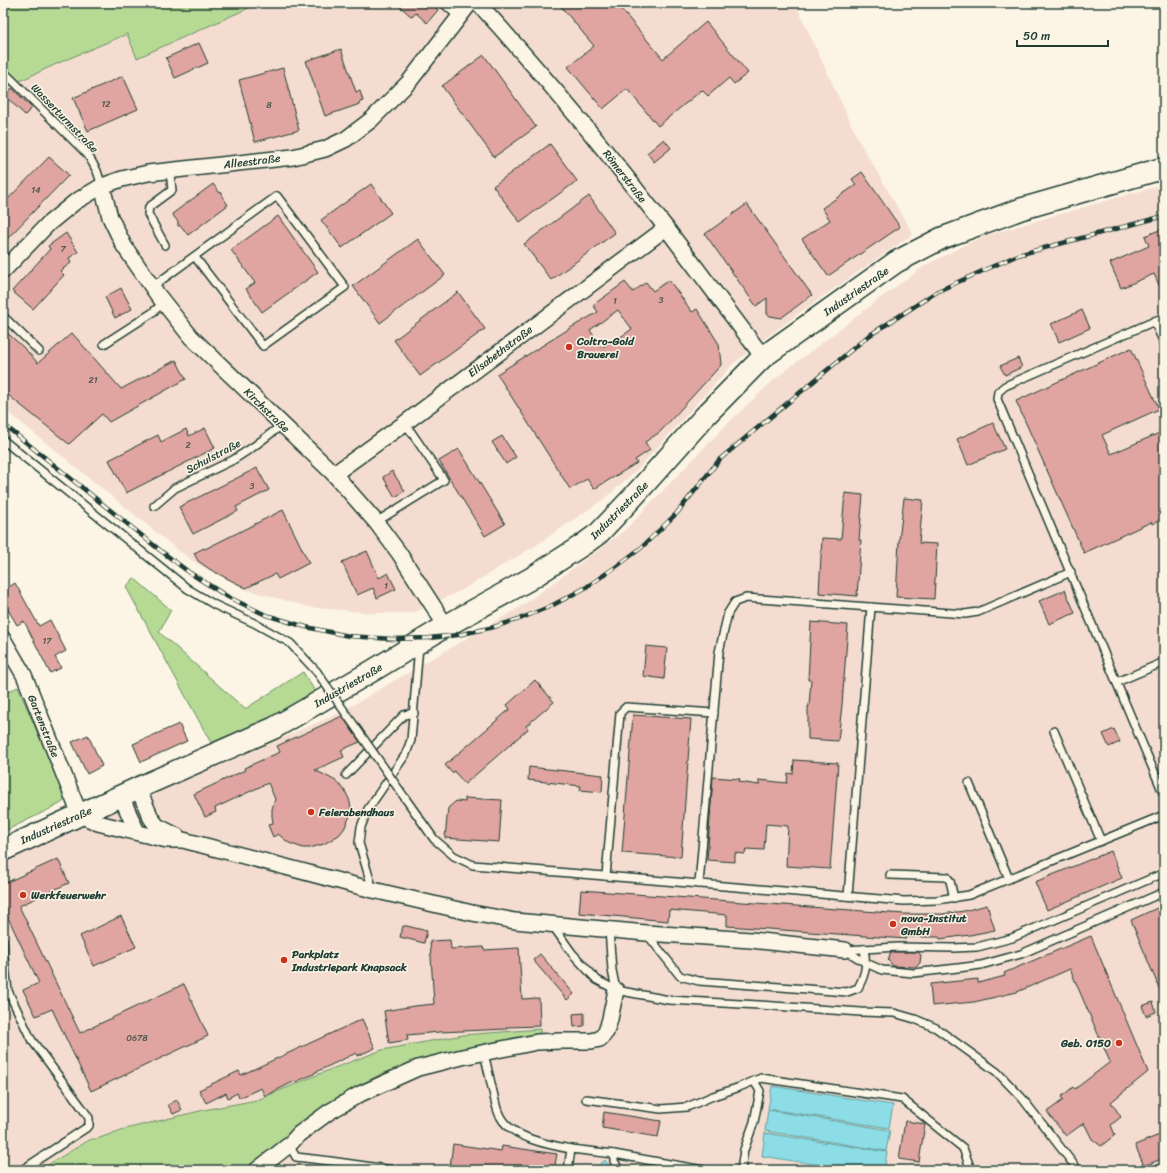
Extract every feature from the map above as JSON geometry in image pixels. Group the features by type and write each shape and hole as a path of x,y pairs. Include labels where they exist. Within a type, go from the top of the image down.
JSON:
{"main road":[{"name":"Industriestraße","path":"3,850 274,728 446,626 530,579 584,544 599,533 705,416 763,357 896,262 942,238 1021,209 1164,168"}],"street":[{"name":"Alleestraße","path":"3,270 48,224 75,202 102,186 122,179 141,175 293,156 325,149 346,139 372,120 409,82 470,3"},
{"name":"Römerstraße","path":"478,3 600,144 666,228 763,357"},
{"name":"Kirchstraße","path":"102,186 110,217 124,246 152,287 191,337 334,474 376,522 399,553 446,626"},
{"name":"Elisabethstraße","path":"334,474 405,423 666,228"},
{"name":"Gartenstraße","path":"3,639 24,675 80,815"},
{"path":"129,792 137,832"},
{"path":"129,792 157,826 183,840 373,890 472,913 515,921 646,933 751,940 845,950"},
{"path":"80,815 98,823 167,840 183,840"},
{"path":"257,1170 289,1145 299,1134 329,1112 360,1094 418,1068 484,1052 537,1042 591,1041 600,1039 606,1032 616,990"}],"lane":[{"path":"442,3 459,17"},
{"name":"Wasserturmstraße","path":"3,71 88,155 98,172 102,186"},
{"path":"165,244 148,214 149,206 172,190 170,171"},
{"path":"152,287 278,196 345,287 263,346 194,257"},
{"path":"104,344 152,313 164,302"},
{"path":"3,316 39,351"},
{"path":"1164,317 1005,386 998,392 998,399 1164,795"},
{"path":"1154,322 1164,343"},
{"path":"376,522 444,480 405,423"},
{"name":"Schulstraße","path":"154,506 175,488 233,460 253,447 282,424"},
{"path":"3,440 188,589 215,605 254,623 290,643 317,672 434,839 454,856 473,865 904,901 936,900 970,896 1164,815"},
{"path":"699,884 719,652 728,613 735,602 746,598 965,614 978,612 1071,572"},
{"path":"848,896 872,608"},
{"path":"373,890 359,843 361,827 368,809 406,754 411,740 420,642"},
{"path":"1117,682 1164,662"},
{"path":"606,876 620,714 626,707 714,714"},
{"path":"346,775 404,715 414,713"},
{"path":"1054,731 1101,841"},
{"path":"969,783 1009,879"},
{"path":"845,950 898,947 978,947 1012,938 1164,873"},
{"path":"890,875 947,877 950,881 954,898"},
{"path":"845,950 866,963 882,970 913,973 981,965 1022,954 1164,892"},
{"path":"552,924 572,953 597,980 616,990 669,1000 894,1013 915,1019 936,1028 997,1072 1022,1098 1078,1170"},
{"path":"609,930 612,951 612,970 616,990"},
{"path":"646,933 680,976 699,981 847,992 858,988 863,980 866,963 864,949"},
{"path":"3,940 8,991 31,1039 83,1109 88,1118 89,1126 22,1170"},
{"path":"484,1052 496,1107 506,1125 517,1133 549,1145 614,1154 703,1170"},
{"path":"586,1099 662,1109 687,1107 761,1078 902,1099 963,1148 971,1170"},
{"path":"741,1170 744,1150 754,1122 760,1091 754,1081"},
{"path":"289,1145 296,1157 394,1170"},
{"path":"568,1170 571,1149"},
{"path":"614,1154 614,1161 619,1170"}],"shaded area":[{"path":"260,3 795,3 858,139 913,234 805,309 731,366 637,470 604,499 535,546 462,590 413,613 371,613 309,607 247,590 199,565 179,551 3,408 3,94 11,85 63,61 128,34 138,58"},
{"path":"1164,184 1164,1170 243,1170 333,1100 381,1074 423,1059 485,1044 540,1034 540,1029 463,1035 382,1050 257,1100 204,1110 121,1130 98,1139 91,1138 38,1170 3,1170 3,861 27,849 339,713 519,608 625,530 729,422 776,378 926,265 981,237"}],"green space":[{"path":"3,3 260,3 137,58 127,34 11,85 3,94"},
{"path":"134,578 171,610 159,632 245,709 303,672 318,696 294,708 211,743 126,587"},
{"path":"18,687 65,797 64,801 60,804 3,832 3,694"},
{"path":"540,1029 540,1034 485,1044 423,1059 381,1074 333,1100 243,1170 39,1170 91,1139 97,1139 121,1130 204,1110 257,1100 382,1050 463,1035"}],"water":[{"path":"772,1086 893,1105 889,1128 768,1109"},
{"path":"768,1110 890,1130 886,1151 765,1131"},
{"path":"765,1133 887,1152 884,1170 850,1170 762,1156"},
{"path":"605,1160 612,1170 593,1170"}],"building":[{"path":"396,3 430,3 438,10 427,23 416,13 412,17"},
{"path":"558,3 616,3 663,59 706,22 748,73 734,84 729,78 708,96 702,90 658,126 627,89 603,109 568,67 594,46"},
{"path":"199,43 208,63 175,78 166,58"},
{"path":"341,49 356,92 360,91 363,101 360,102 360,104 325,116 306,61"},
{"path":"484,55 536,127 494,157 442,86"},
{"path":"283,68 299,130 255,142 239,80"},
{"path":"123,76 138,109 88,131 73,98"},
{"path":"12,88 32,108 25,115 5,96"},
{"path":"664,139 671,148 654,162 647,153"},
{"path":"550,144 577,181 520,222 493,186"},
{"path":"49,157 69,175 3,243 3,204"},
{"path":"862,172 900,227 828,276 802,239 830,220 822,208 856,185 852,179"},
{"path":"213,184 219,192 222,193 222,196 228,205 188,235 181,226 178,226 178,222 172,214"},
{"path":"371,184 391,213 342,248 321,220"},
{"path":"589,196 615,233 551,280 524,244"},
{"path":"747,204 812,295 781,318 767,314 767,298 756,306 705,234"},
{"path":"278,216 318,272 262,312 246,289 255,283 231,250"},
{"path":"1164,228 1164,296 1154,274 1121,288 1110,263 1149,246 1145,236"},
{"path":"66,233 78,252 69,258 71,263 60,271 64,275 33,309 12,291 50,249 48,246"},
{"path":"418,239 445,275 380,323 353,286"},
{"path":"669,280 692,312 697,309 719,344 721,365 660,432 645,442 650,450 635,460 637,463 594,489 587,479 570,489 497,374 598,312 593,305 625,282 633,292 646,282 653,291","holes":["618,310 632,329 601,348 590,330"]},
{"path":"121,288 132,309 115,318 105,297"},
{"path":"458,292 485,329 420,376 394,340"},
{"path":"1082,310 1090,328 1059,342 1051,324"},
{"path":"3,329 38,363 72,333 121,389 176,360 186,379 109,422 102,414 69,444 3,391"},
{"path":"1131,348 1159,409 1102,435 1111,454 1164,431 1164,518 1152,524 1151,522 1084,553 1016,401"},
{"path":"1018,358 1022,367 1005,375 1000,366"},
{"path":"993,423 1005,449 968,465 957,439"},
{"path":"205,428 215,448 126,493 109,460 158,435 161,442 186,429 189,436"},
{"path":"502,436 516,457 506,464 492,442"},
{"path":"459,449 505,524 485,536 439,461"},
{"path":"257,468 269,490 236,507 238,511 193,534 179,507"},
{"path":"392,471 405,491 395,497 383,477"},
{"path":"845,493 863,495 859,540 861,540 857,596 819,593 822,538 841,539"},
{"path":"904,498 923,500 919,543 937,544 934,599 896,597 899,541"},
{"path":"283,510 309,563 278,579 275,574 246,588 211,570 198,561 194,553"},
{"path":"367,551 379,578 388,573 396,589 377,598 373,588 357,595 342,562"},
{"path":"15,583 39,626 50,620 66,651 55,657 61,668 50,673 24,621 17,625 7,608 3,611 3,591"},
{"path":"1065,590 1075,613 1049,624 1039,601"},
{"path":"811,622 848,625 838,741 808,739 808,706 811,680 808,680"},
{"path":"646,646 667,648 664,679 643,676"},
{"path":"535,680 554,702 526,726 528,729 465,784 454,771 452,773 445,765 510,709 507,705"},
{"path":"633,715 691,719 681,857 622,853"},
{"path":"342,716 360,742 341,750 344,757 315,770 336,781 345,791 349,799 351,807 350,816 344,829 339,835 324,844 310,848 303,848 289,843 278,834 273,837 268,825 273,823 272,809 275,799 268,783 215,808 216,812 205,817 194,794 245,770 244,768 280,752 277,746"},
{"path":"179,724 187,741 141,762 133,744"},
{"path":"1114,729 1120,742 1109,747 1103,734"},
{"path":"88,735 102,766 87,774 72,742"},
{"path":"794,760 838,763 830,869 786,866 788,826 766,824 764,850 746,849 745,854 735,853 735,862 707,860 713,777 740,779 739,782 759,785 759,780 787,783 788,773 793,774"},
{"path":"529,767 603,775 602,792 580,790 581,786 528,780"},
{"path":"465,798 502,800 499,842 445,838 448,808 456,801 465,802"},
{"path":"1111,851 1122,878 1047,910 1035,882"},
{"path":"58,859 69,883 19,906 80,1033 184,984 208,1036 91,1091 52,1009 36,1016 23,990 39,983 3,907 3,884"},
{"path":"581,890 904,914 942,914 964,911 987,905 995,930 940,939 939,937 904,937 906,939 727,926 727,915 669,910 668,921 579,913"},
{"path":"1157,908 1164,924 1164,1000 1131,920"},
{"path":"121,916 136,947 94,966 80,936"},
{"path":"403,926 427,931 424,943 400,937"},
{"name":"Geb. 0150","path":"1091,936 1148,1072 1111,1102 1121,1117 1111,1125 1115,1135 1101,1146 1092,1139 1084,1123 1066,1136 1047,1112 1063,1100 1061,1097 1073,1087 1075,1089 1110,1062 1070,969 1017,992 974,1002 932,1006 930,984 978,979 978,983 1005,976 1004,973"},
{"path":"450,940 451,949 483,947 484,950 519,948 522,999 539,998 540,1026 507,1027 507,1029 407,1035 408,1040 389,1043 384,1011 434,1004 430,941"},
{"path":"891,952 918,952 921,955 920,963 916,967 893,966 888,960"},
{"path":"540,954 574,994 567,1000 533,960"},
{"path":"1153,1002 1156,1012 1146,1016 1142,1006"},
{"path":"584,1013 584,1026 574,1027 573,1014"},
{"path":"362,1019 375,1048 357,1056 356,1053 265,1096 261,1088 239,1098 237,1093 228,1098 226,1093 206,1103 199,1090 239,1071 241,1075"},
{"path":"177,1100 182,1110 173,1114 168,1105"},
{"path":"604,1112 661,1121 658,1137 602,1128"},
{"path":"905,1121 925,1124 919,1162 899,1159"},
{"path":"1164,1133 1164,1158 1144,1166 1135,1145"},
{"path":"453,1144 501,1151 502,1146 557,1154 554,1170 472,1170 450,1166"}],"railway":[{"path":"3,424 190,573 228,597 266,615 306,627 349,636 392,639 429,638 458,635 494,627 522,618 551,606 585,588 617,566 641,548 677,513 720,459 867,337 938,291 1018,255 1164,216"}],"place":[{"name":"Coltro-Gold Brauerei","path":"569,347"},
{"name":"Feierabendhaus","path":"311,812"},
{"name":"Werkfeuerwehr","path":"23,895"},
{"name":"nova-Institut GmbH","path":"893,924"},
{"name":"Parkplatz Industriepark Knapsack","path":"284,960"},
{"name":"Geb. 0150","path":"1119,1043"}]}
